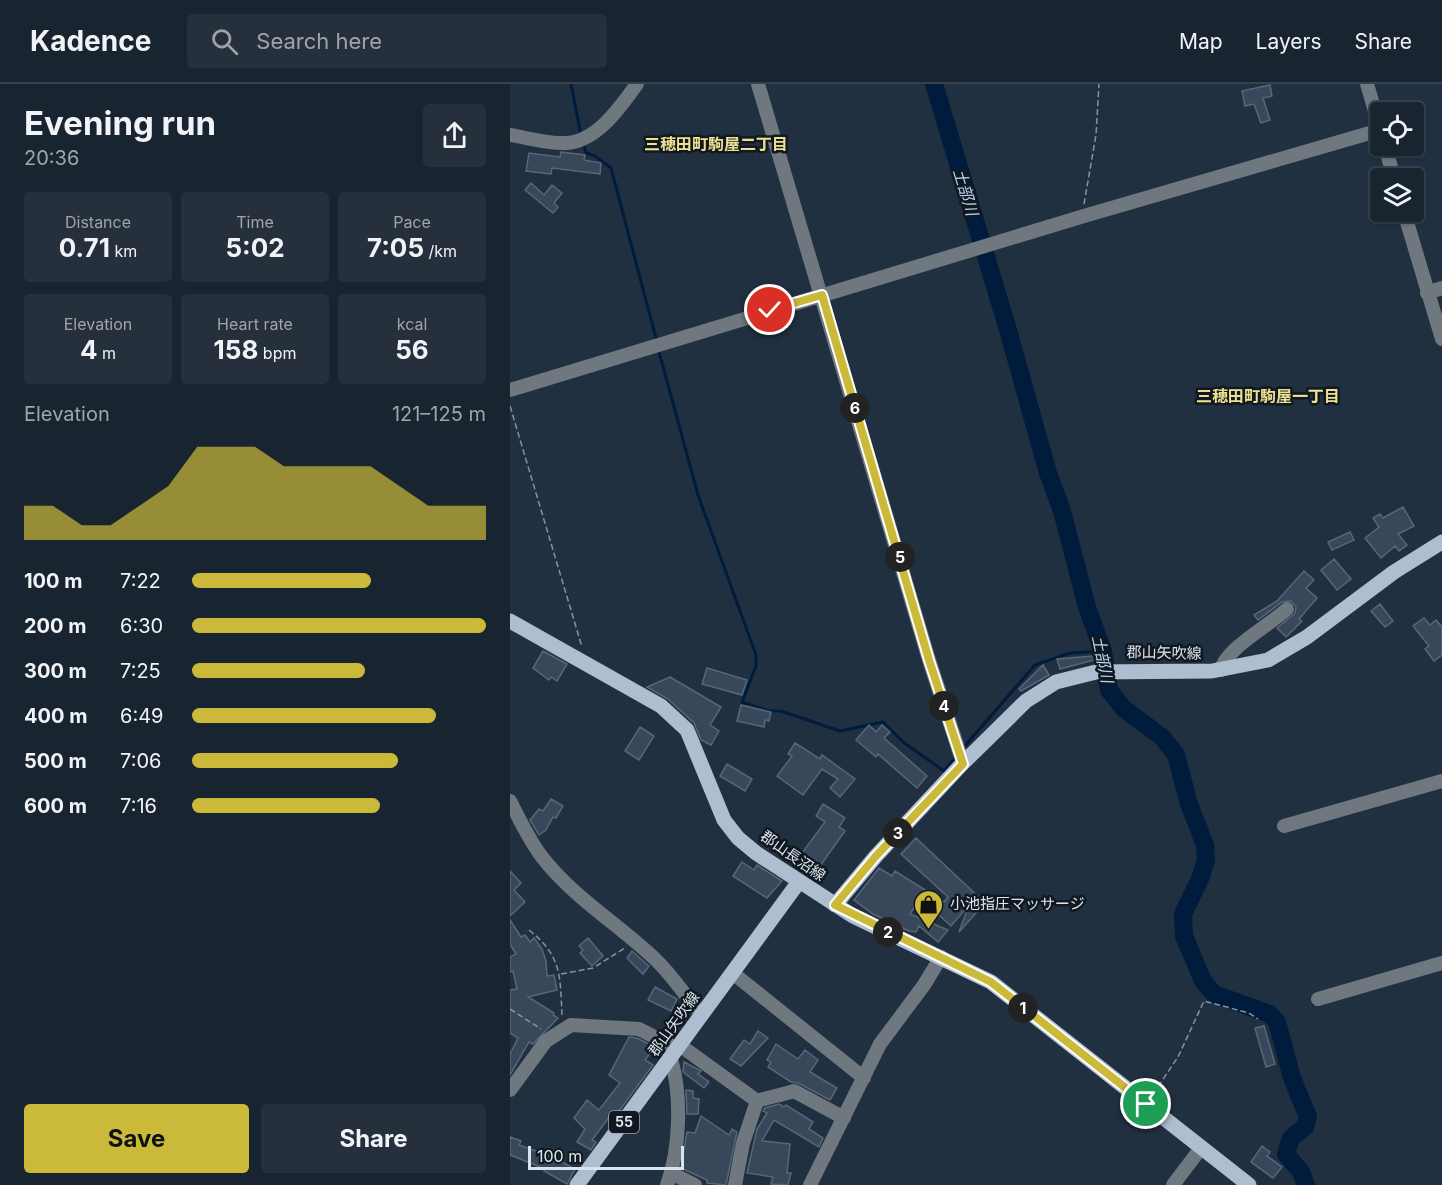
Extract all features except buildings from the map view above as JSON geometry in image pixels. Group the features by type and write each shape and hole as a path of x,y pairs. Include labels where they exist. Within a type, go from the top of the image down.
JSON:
{"main road":[{"name":"郡山矢吹線","path":"835,905 876,856 1026,701 1071,676 1125,670 1221,670 1268,660 1307,637 1394,572 1442,542"},
{"name":"郡山長沼線","path":"510,621 661,706 678,719 694,742 720,812 730,828 756,853 798,883 835,905 991,982 1249,1185"},
{"name":"郡山矢吹線","path":"577,1185 734,974 798,883"}],"street":[{"path":"510,135 560,143 569,143 586,137 610,117 637,84"},
{"path":"758,84 929,660 963,764"},
{"path":"1367,84 1372,102"},
{"path":"510,390 1370,132"},
{"path":"1407,222 1442,339"},
{"path":"1427,293 1442,288"},
{"path":"1221,670 1225,660 1236,648 1270,625 1287,609"},
{"path":"1284,826 1442,781"},
{"path":"510,801 529,839 554,871 595,910 634,940 681,986 702,1015"},
{"path":"810,1185 880,1044 924,985 941,957"},
{"path":"1318,999 1442,963"},
{"path":"734,974 864,1078"},
{"path":"510,1090 552,1036 565,1027 578,1024 628,1026 645,1031 757,1101"},
{"path":"677,1051 677,1084 669,1179 695,1185"},
{"path":"735,1185 743,1143 757,1101 771,1095 783,1096 793,1091 844,1118"},
{"path":"1173,1185 1202,1148"}],"path":[{"path":"1084,216 1096,135 1099,84"},
{"path":"510,406 576,624 584,662"},
{"path":"529,930 547,946 558,963 565,1027"},
{"path":"560,974 593,968 612,958 634,940"},
{"path":"1146,1104 1178,1057 1204,1001 1249,1013 1258,1019"},
{"path":"510,1009 552,1036"}],"waterway":[{"path":"571,84 581,135"},
{"name":"土部川","path":"934,84 1008,330 1048,473 1062,511 1087,607 1103,651 1109,690 1123,708 1163,738 1176,755 1189,804 1205,845 1206,860 1200,879 1183,914 1184,936 1203,981 1214,994 1270,1014 1277,1022 1292,1078 1308,1117 1305,1127 1291,1138 1286,1154 1301,1172 1306,1185"},
{"path":"583,141 586,153 595,156 611,168 657,342"},
{"path":"658,348 698,495 756,655 756,666 742,702 769,711 781,711 840,731 883,722 903,742 944,771 956,757"},
{"path":"964,747 1035,665 1070,653 1103,651"}],"place":[{"name":"小池指圧マッサージ","path":"929,930"}],"district":[{"name":"三穂田町駒屋二丁目","path":"716,144"},
{"name":"三穂田町駒屋一丁目","path":"1268,396"}],"route":[{"path":"770,310 822,295 896,541 929,660 963,764 924,808 876,856 835,905 853,916 969,969 991,982 1146,1104"}]}
